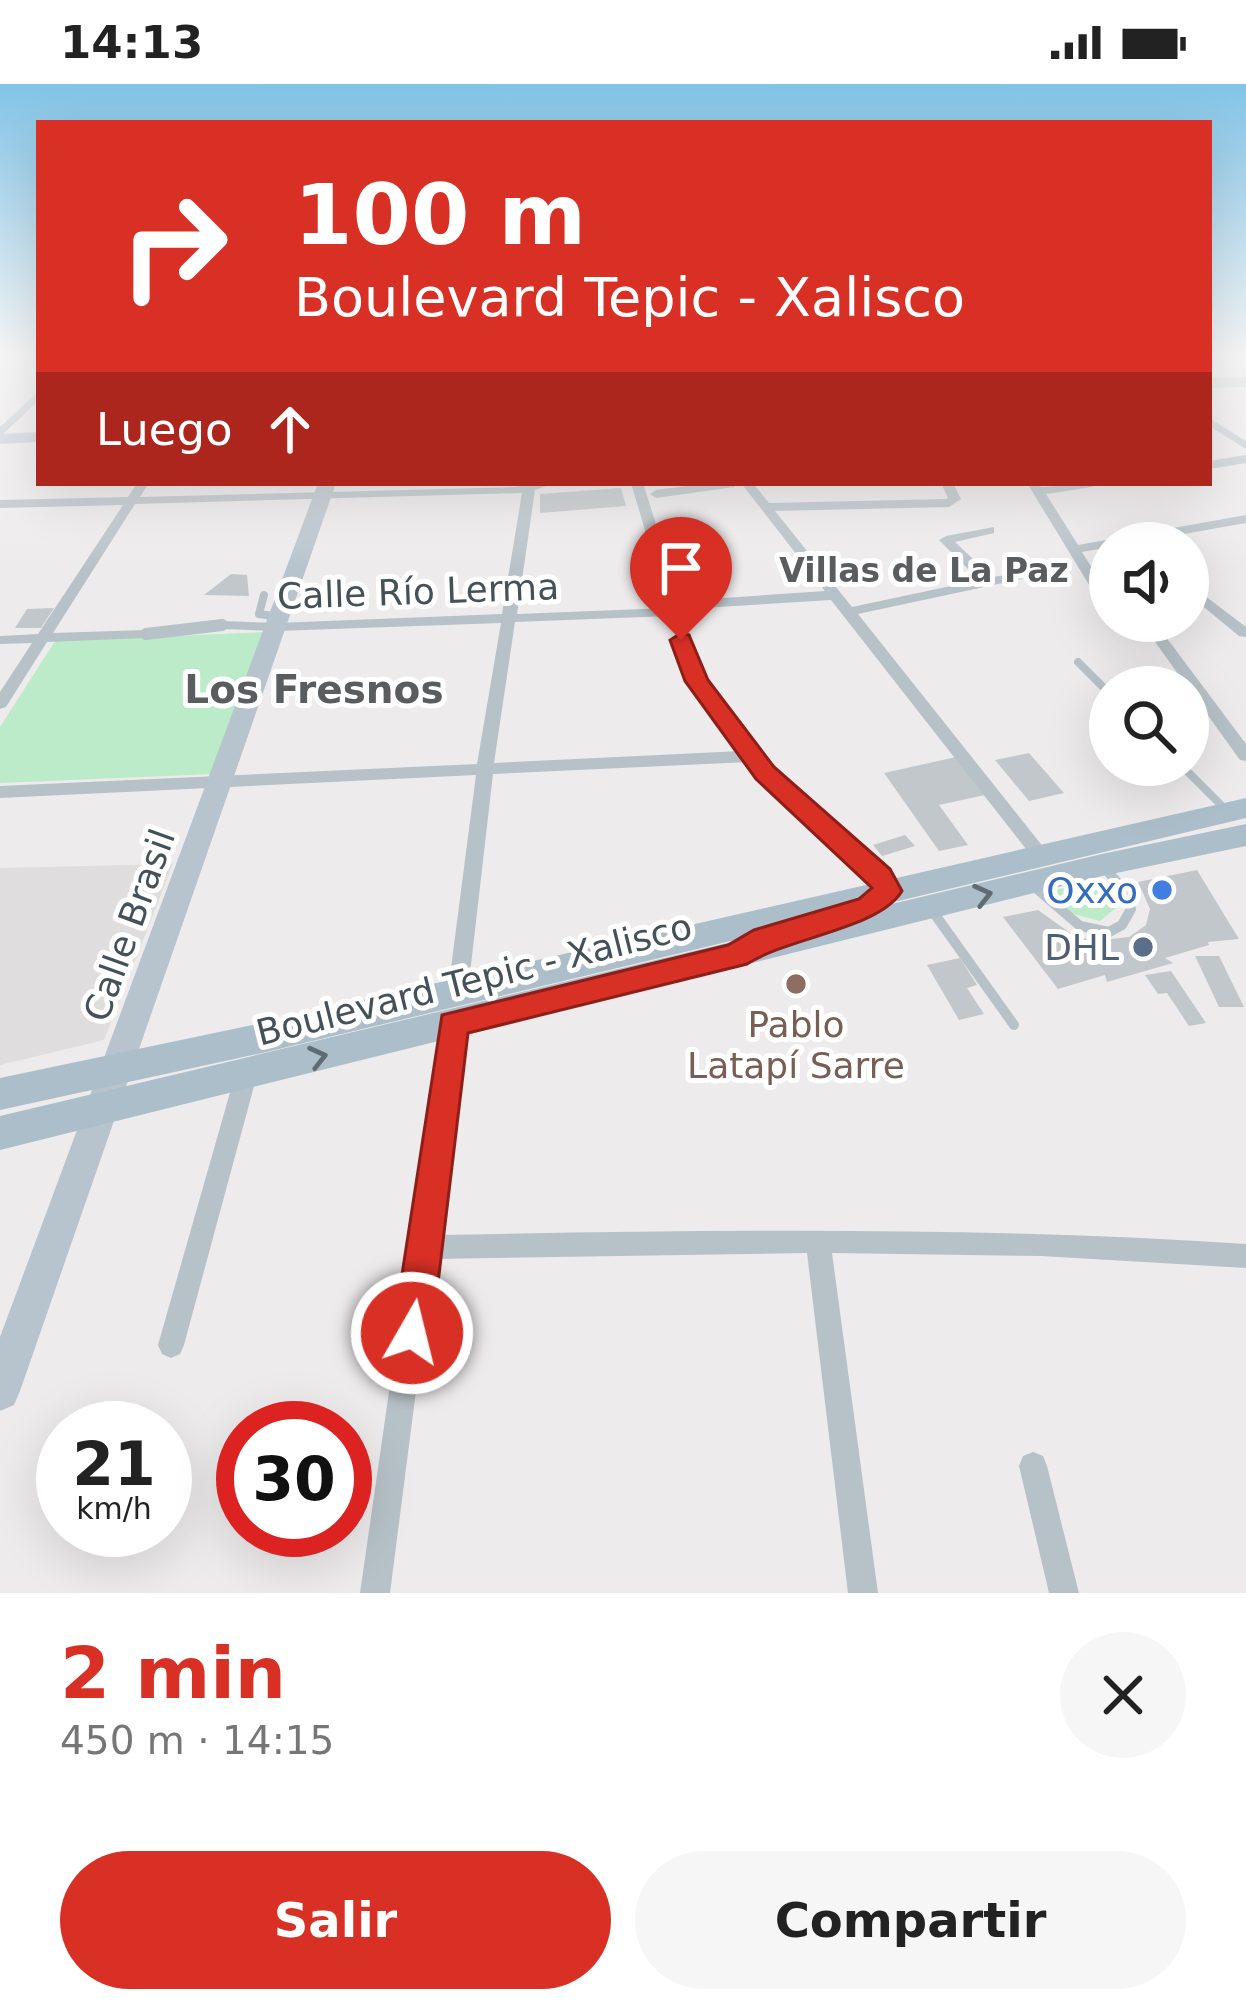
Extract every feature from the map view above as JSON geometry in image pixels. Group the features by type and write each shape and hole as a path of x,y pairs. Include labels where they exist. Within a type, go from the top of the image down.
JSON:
{"main road":[{"path":"0,436 36,436"},
{"name":"Calle Brasil","path":"0,1391 222,782 274,613 325,489"},
{"name":"Boulevard Tepic - Xalisco","path":"1102,851 1207,844 1242,818"},
{"name":"Boulevard Tepic - Xalisco","path":"0,1133 389,1040 399,1022 451,1004 456,1007 579,974 599,958 888,891 1035,868 1242,818"},
{"name":"Boulevard Tepic - Xalisco","path":"0,1094 262,1038 736,955 931,909 1035,868"},
{"path":"736,955 764,938 869,907 888,891"},
{"path":"102,1109 142,1079 235,1059 262,1038"},
{"path":"0,1108 91,1088 119,1068"}],"street":[{"path":"1219,427 1246,446"},
{"path":"1212,465 1246,459"},
{"path":"0,704 141,486"},
{"path":"0,504 325,489 540,486"},
{"path":"638,486 697,681 776,786 880,877 888,891"},
{"path":"656,494 713,486"},
{"path":"750,486 849,612 1035,868"},
{"path":"766,507 954,502 948,486"},
{"path":"1036,487 1089,576"},
{"path":"376,1593 485,769 530,489"},
{"path":"1209,526 1246,519"},
{"path":"1226,523 1246,538"},
{"path":"989,530 946,540 989,582"},
{"path":"1072,550 1089,547"},
{"path":"849,612 1017,576"},
{"name":"Calle Río Lerma","path":"0,640 146,634 274,613 507,619 673,612 681,605 836,596"},
{"path":"1209,610 1244,633"},
{"path":"1162,642 1246,756"},
{"path":"0,792 755,756"},
{"path":"171,1345 246,1075"},
{"path":"818,1244 863,1593"},
{"path":"425,1246 1174,1248 1246,1256"},
{"path":"1033,1466 1064,1593"}],"lane":[{"path":"1078,662 1089,673"},
{"path":"1205,786 1242,818"},
{"path":"1035,868 1063,920 1107,930 1120,926 1131,909 1102,851"},
{"path":"931,909 1014,1025"}],"shaded area":[{"path":"173,864 104,1040 0,1065 0,868"}],"green space":[{"path":"266,632 214,774 0,783 0,727 55,641"},
{"path":"1099,878 1117,907 1100,921 1070,913 1050,892"}],"building":[{"path":"621,488 626,506 540,513 540,494"},
{"path":"231,574 247,575 249,596 204,595"},
{"path":"54,608 41,628 15,628 27,609"},
{"path":"1029,753 1064,793 1029,801 995,760"},
{"path":"956,757 985,795 939,805 968,845 939,851 884,773"},
{"path":"905,835 915,846 882,856 873,845"},
{"path":"1197,870 1239,939 1208,942 1165,958 1173,963 1107,982 1105,975 1058,989 1003,917 1038,910 1073,935 1095,941 1129,937 1146,925 1150,909 1138,882"},
{"path":"1195,956 1219,956 1244,1007 1219,1007"},
{"path":"960,958 977,985 967,988 984,1014 959,1020 927,965"},
{"path":"1171,971 1206,1023 1189,1026 1167,993 1158,994 1145,975"}],"place":[{"name":"Oxxo","path":"1162,890"},
{"name":"DHL","path":"1143,947"},
{"name":"Pablo Latapí Sarre","path":"796,984"}],"district":[{"name":"Villas de La Paz","path":"924,570"},
{"name":"Los Fresnos","path":"314,689"}],"route":[{"path":"412,1333 453,1024 736,955 764,938 869,907 888,891 880,877 765,773 697,681 681,640"}]}
